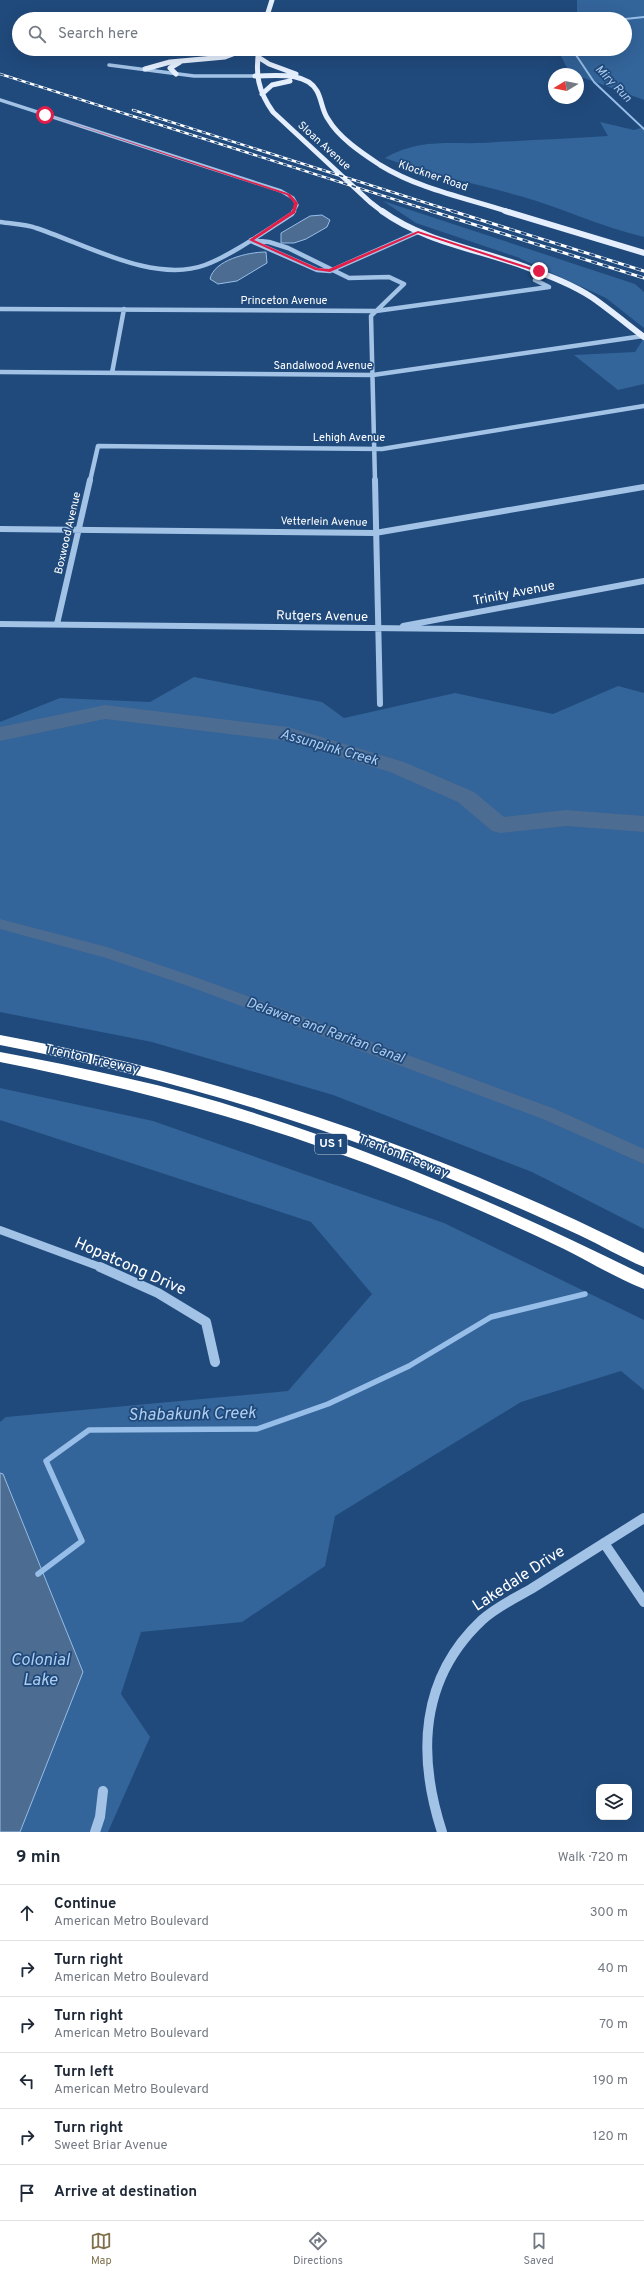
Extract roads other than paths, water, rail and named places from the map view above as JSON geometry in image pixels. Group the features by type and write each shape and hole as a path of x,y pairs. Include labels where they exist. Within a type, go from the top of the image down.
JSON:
{"highway":[{"name":"Trenton Freeway","path":"0,1040 58,1050 169,1076 298,1114 364,1137 510,1197 644,1260"},
{"name":"Trenton Freeway","path":"0,1057 52,1065 116,1080 244,1115 308,1136 355,1153 503,1214 644,1282"}],"main road":[{"path":"266,0 268,9"},
{"path":"267,12 272,0"},
{"path":"145,69 166,62 225,56"},
{"path":"258,57 305,80"},
{"name":"Sloan Avenue","path":"258,57 256,76 262,94 273,112 370,202 418,232 555,278 592,298 643,336"},
{"path":"176,74 170,70 171,66 188,60"},
{"path":"256,76 287,77 305,80"},
{"path":"262,94 276,83 305,80"},
{"name":"Klockner Road","path":"305,80 316,89 325,116 332,125 371,159 392,173 427,186 644,253"}],"street":[{"path":"109,65 202,76 256,76"},
{"path":"0,100 281,192 294,198 296,208 292,214 251,240 202,266 181,270 163,270 131,264 29,226 0,222"},
{"path":"330,270 418,232"},
{"path":"251,240 317,270 330,270 349,278 390,278 402,282 404,286 371,316 380,704"},
{"name":"Princeton Avenue","path":"0,309 376,311 549,287 535,280"},
{"path":"112,373 124,309"},
{"name":"Sandalwood Avenue","path":"0,372 373,375 643,336"},
{"name":"Lehigh Avenue","path":"98,446 374,449 644,406"},
{"name":"Boxwood Avenue","path":"57,624 98,446"},
{"name":"Vetterlein Avenue","path":"0,528 375,532 644,488"},
{"name":"Trinity Avenue","path":"388,629 644,581"},
{"name":"Rutgers Avenue","path":"0,624 644,631"},
{"name":"Hopatcong Drive","path":"0,1230 109,1272 179,1303 206,1322 215,1362"},
{"name":"Lakedale Drive","path":"442,1832 434,1810 427,1774 426,1742 430,1708 438,1682 449,1659 465,1637 484,1618 644,1518"},
{"path":"604,1543 644,1602"},
{"path":"95,1832 100,1817 103,1792"}],"water":[{"path":"322,215 330,220 327,227 306,239 294,243 281,243 281,233 310,216"},
{"path":"259,252 266,252 267,263 237,281 218,284 210,279 213,272 218,267 233,258"},
{"name":"Colonial Lake","path":"0,1473 3,1474 83,1672 20,1832 0,1832"}],"waterway":[{"name":"Miry Run","path":"632,18 644,17"},
{"name":"Miry Run","path":"577,56 594,82 644,129"},
{"name":"Assunpink Creek","path":"0,734 105,712 288,734 397,767 466,797 500,825 566,818 644,824"},
{"name":"Delaware and Raritan Canal","path":"0,924 107,953 193,982 549,1114 644,1157"},
{"name":"Shabakunk Creek","path":"38,1574 82,1541 46,1461 89,1430 257,1429 328,1404 409,1366 491,1317 585,1294"}],"railway":[{"path":"0,74 434,212"},
{"path":"133,110 455,212"},
{"path":"431,211 644,278"},
{"path":"452,211 644,271"}]}
